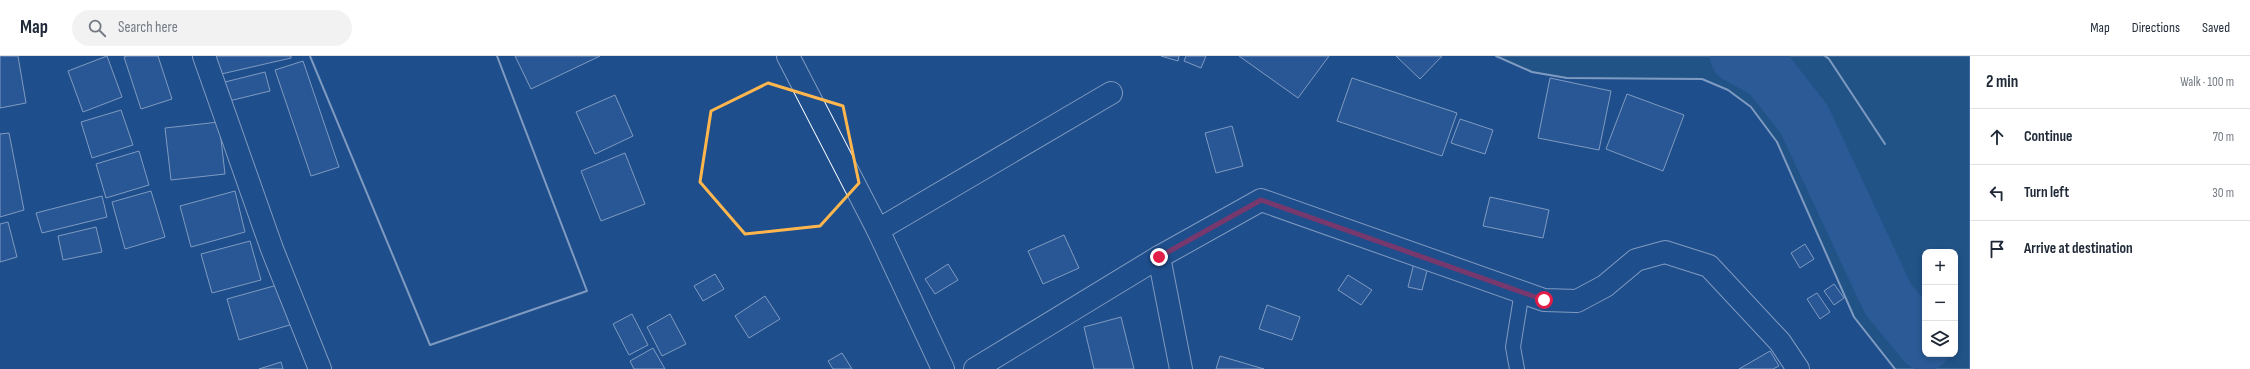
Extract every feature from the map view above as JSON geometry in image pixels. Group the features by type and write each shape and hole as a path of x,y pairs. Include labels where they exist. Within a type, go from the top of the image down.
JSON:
{"street":[{"path":"204,56 272,249 320,369"},
{"path":"788,56 878,230 943,369"},
{"path":"878,230 1111,93"},
{"path":"979,368 1159,257 1261,200 1544,300 1577,301 1605,286 1636,260 1665,252 1709,266 1780,342 1798,369"},
{"path":"1159,257 1181,369"}],"lane":[{"path":"1517,369 1512,348 1522,291"}],"highlighted area":[{"path":"768,83 843,106 859,183 820,226 745,234 700,182 711,111"}],"shaded area":[{"path":"1496,56 1970,56 1970,369 1895,369 1854,317 1777,142 1751,107 1728,90 1702,79 1567,78 1532,72"}],"building":[{"path":"0,56 18,56 26,103 0,108"},
{"path":"107,56 122,97 83,112 68,71"},
{"path":"158,56 172,99 141,109 124,57"},
{"path":"213,56 291,56 291,58 217,75"},
{"path":"515,56 600,56 531,89"},
{"path":"1161,56 1179,56 1178,61"},
{"path":"1186,56 1206,56 1201,68 1184,61"},
{"path":"1239,56 1329,56 1298,98"},
{"path":"1396,56 1442,56 1420,79"},
{"path":"303,61 339,167 311,176 275,70"},
{"path":"265,72 270,91 229,101 225,82"},
{"path":"1352,78 1457,113 1442,156 1337,121"},
{"path":"1550,78 1611,91 1599,150 1538,138"},
{"path":"1627,94 1684,115 1663,171 1606,149"},
{"path":"615,95 633,136 595,154 576,112"},
{"path":"121,110 133,145 92,158 81,122"},
{"path":"1460,119 1493,130 1485,154 1451,143"},
{"path":"219,122 225,174 171,180 165,128"},
{"path":"1232,126 1243,166 1216,173 1205,133"},
{"path":"9,133 24,210 0,217 0,134"},
{"path":"139,151 149,185 106,198 96,164"},
{"path":"625,153 645,204 601,221 581,171"},
{"path":"151,191 165,237 125,249 112,202"},
{"path":"235,191 245,232 191,247 180,206"},
{"path":"102,196 107,217 42,233 36,213"},
{"path":"1490,197 1549,210 1543,238 1483,226"},
{"path":"8,222 17,257 0,262 0,224"},
{"path":"96,227 102,252 63,260 58,236"},
{"path":"1064,235 1079,268 1043,284 1028,251"},
{"path":"250,241 261,280 212,293 201,254"},
{"path":"1805,244 1814,259 1800,268 1791,253"},
{"path":"1414,263 1428,267 1422,290 1408,287"},
{"path":"948,264 958,280 935,294 925,279"},
{"path":"715,274 724,289 703,301 694,286"},
{"path":"1348,275 1372,290 1361,305 1338,290"},
{"path":"281,284 293,324 239,340 227,299"},
{"path":"1834,284 1844,298 1834,305 1824,291"},
{"path":"1817,293 1830,312 1820,319 1807,299"},
{"path":"765,296 780,319 749,338 735,316"},
{"path":"1267,305 1300,317 1292,340 1259,329"},
{"path":"632,314 648,345 629,355 613,324"},
{"path":"670,314 686,344 662,356 647,327"},
{"path":"1121,317 1134,369 1094,369 1084,327"},
{"path":"653,348 665,369 634,369 630,361"},
{"path":"1770,351 1779,366 1773,369 1739,369"},
{"path":"842,353 852,369 833,369 828,361"},
{"path":"1220,356 1264,369 1216,369"},
{"path":"281,362 283,369 259,369"}],"waterway":[{"path":"1737,56 1768,73 1804,119 1888,299 1922,340"}],"wall":[{"path":"310,56 430,345 587,291 497,56"},
{"path":"1496,56 1532,72 1567,78 1702,79 1728,90 1751,107 1777,142 1854,317 1895,369"},
{"path":"1825,56 1829,59 1885,144"}],"route":[{"path":"1159,257 1261,200 1544,300"}]}
